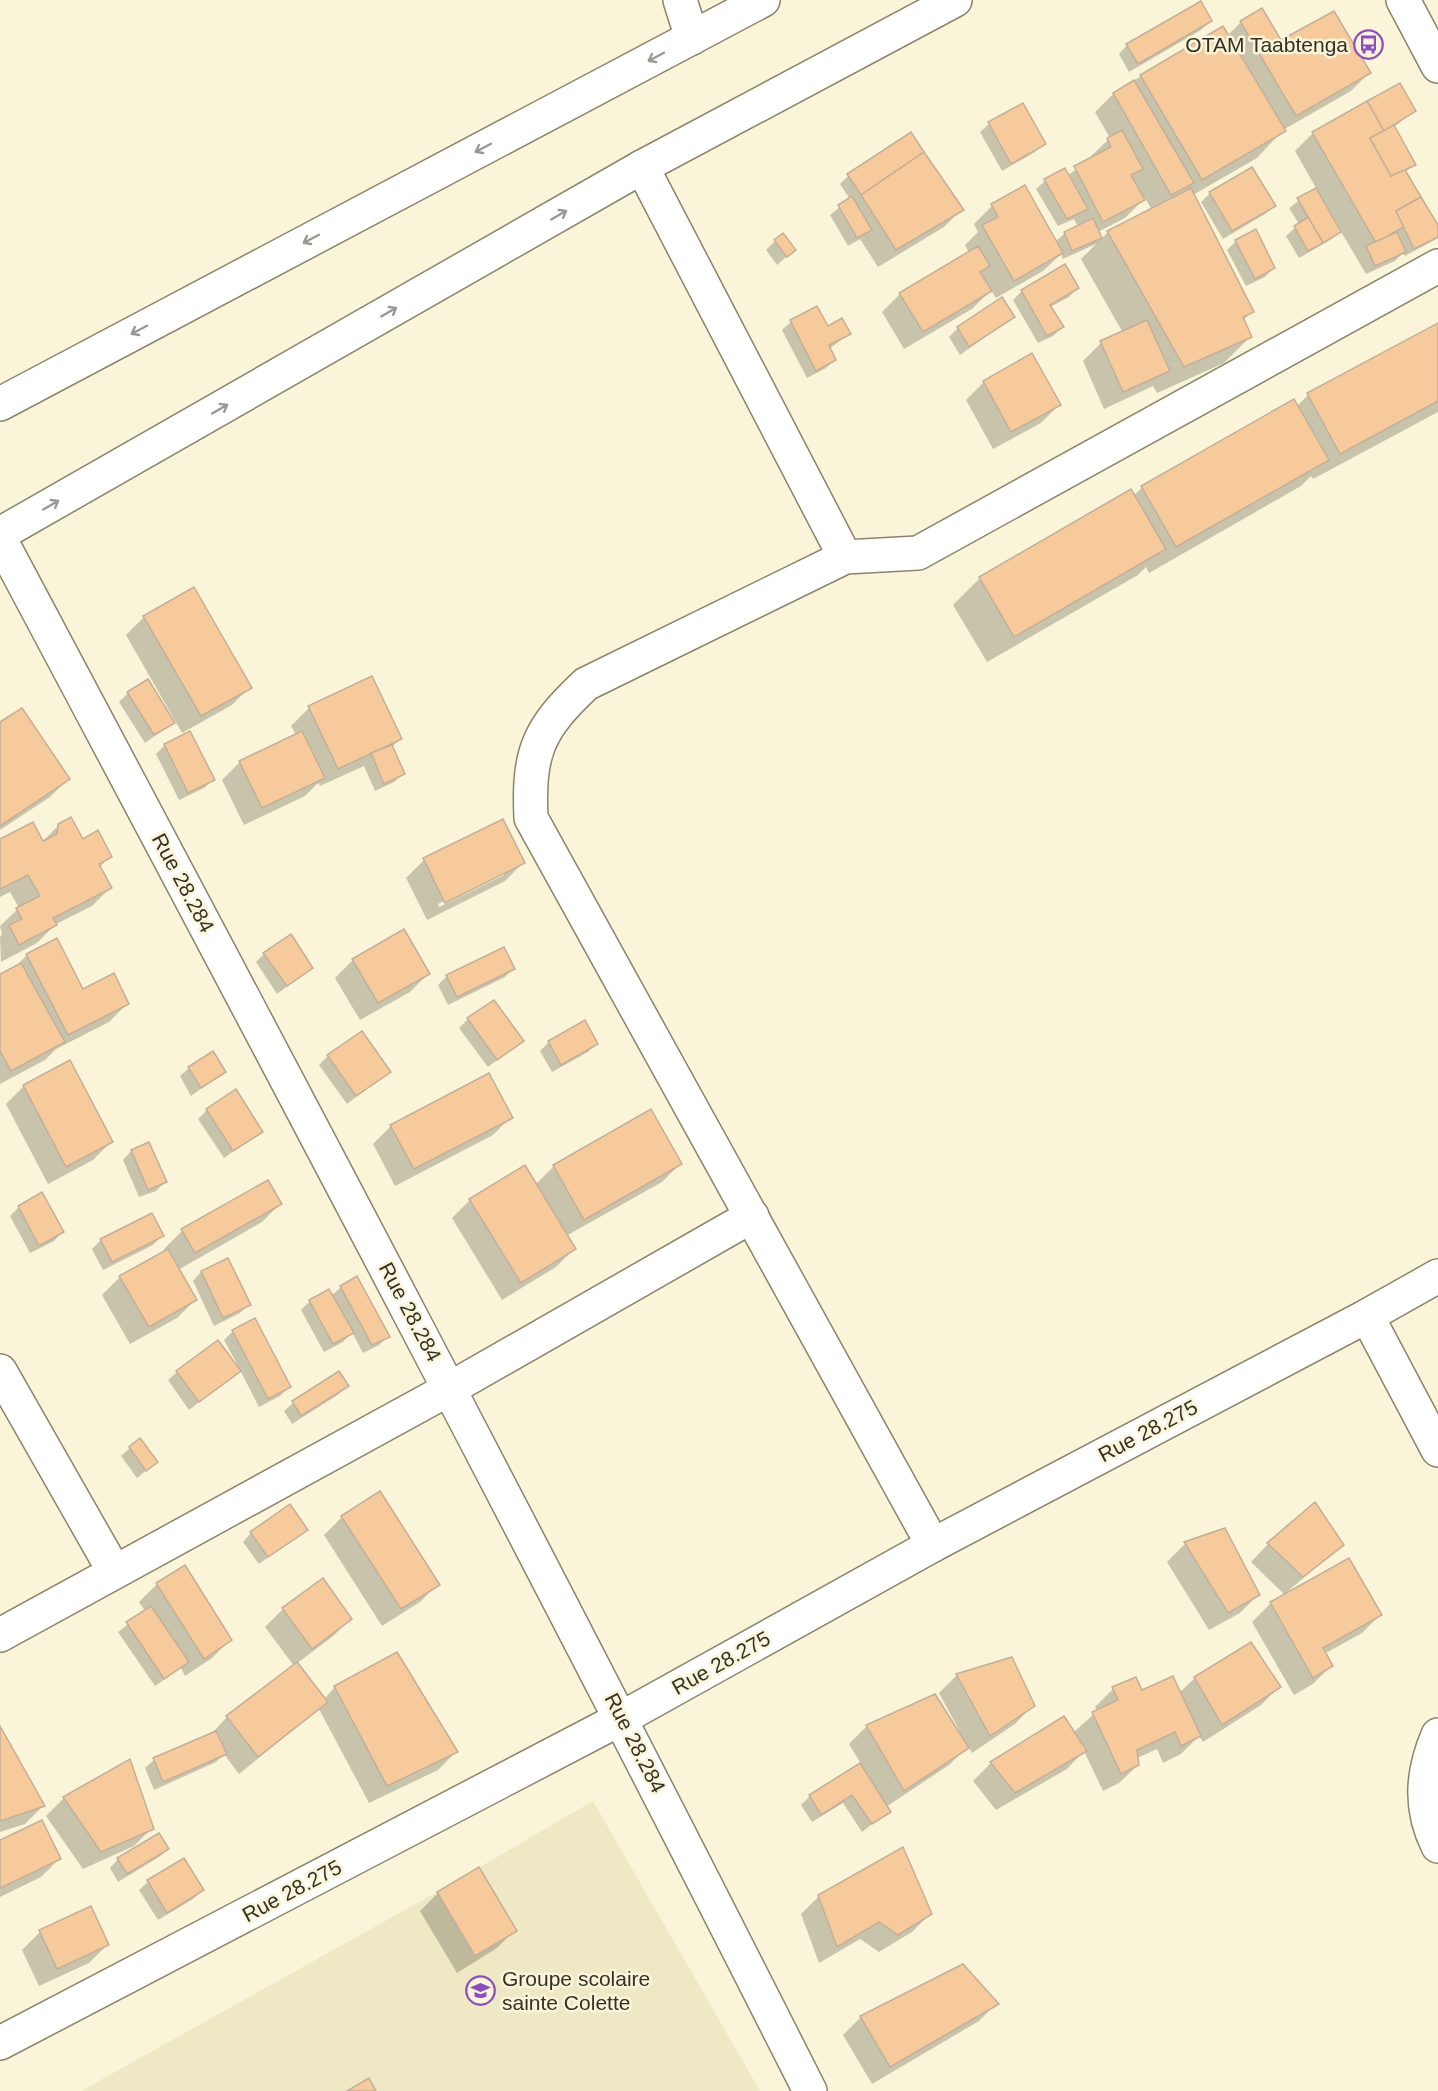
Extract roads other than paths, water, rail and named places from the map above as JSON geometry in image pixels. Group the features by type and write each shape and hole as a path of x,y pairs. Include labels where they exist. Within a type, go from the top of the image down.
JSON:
{"street":[{"path":"680,0 692,38"},
{"path":"0,404 763,0"},
{"path":"0,537 642,167 955,0"},
{"path":"1403,0 1438,66"},
{"path":"642,167 845,557"},
{"path":"933,1545 531,818 529,779 539,742 558,710 586,684 845,557 918,553 1438,266"},
{"name":"Rue 28.284","path":"0,537 451,1388 622,1718 810,2091"},
{"path":"0,1635 451,1388 752,1216"},
{"name":"Rue 28.275","path":"1,2038 622,1718 933,1545 1367,1316 1438,1276"},
{"path":"1367,1316 1438,1450"},
{"path":"0,1371 114,1571"},
{"path":"1438,1735 1428,1760 1423,1794 1429,1827 1438,1845"}],"place":[{"name":"OTAM Taabtenga","path":"1369,45"},
{"name":"Groupe scolaire sainte Colette","path":"481,1991"}]}
